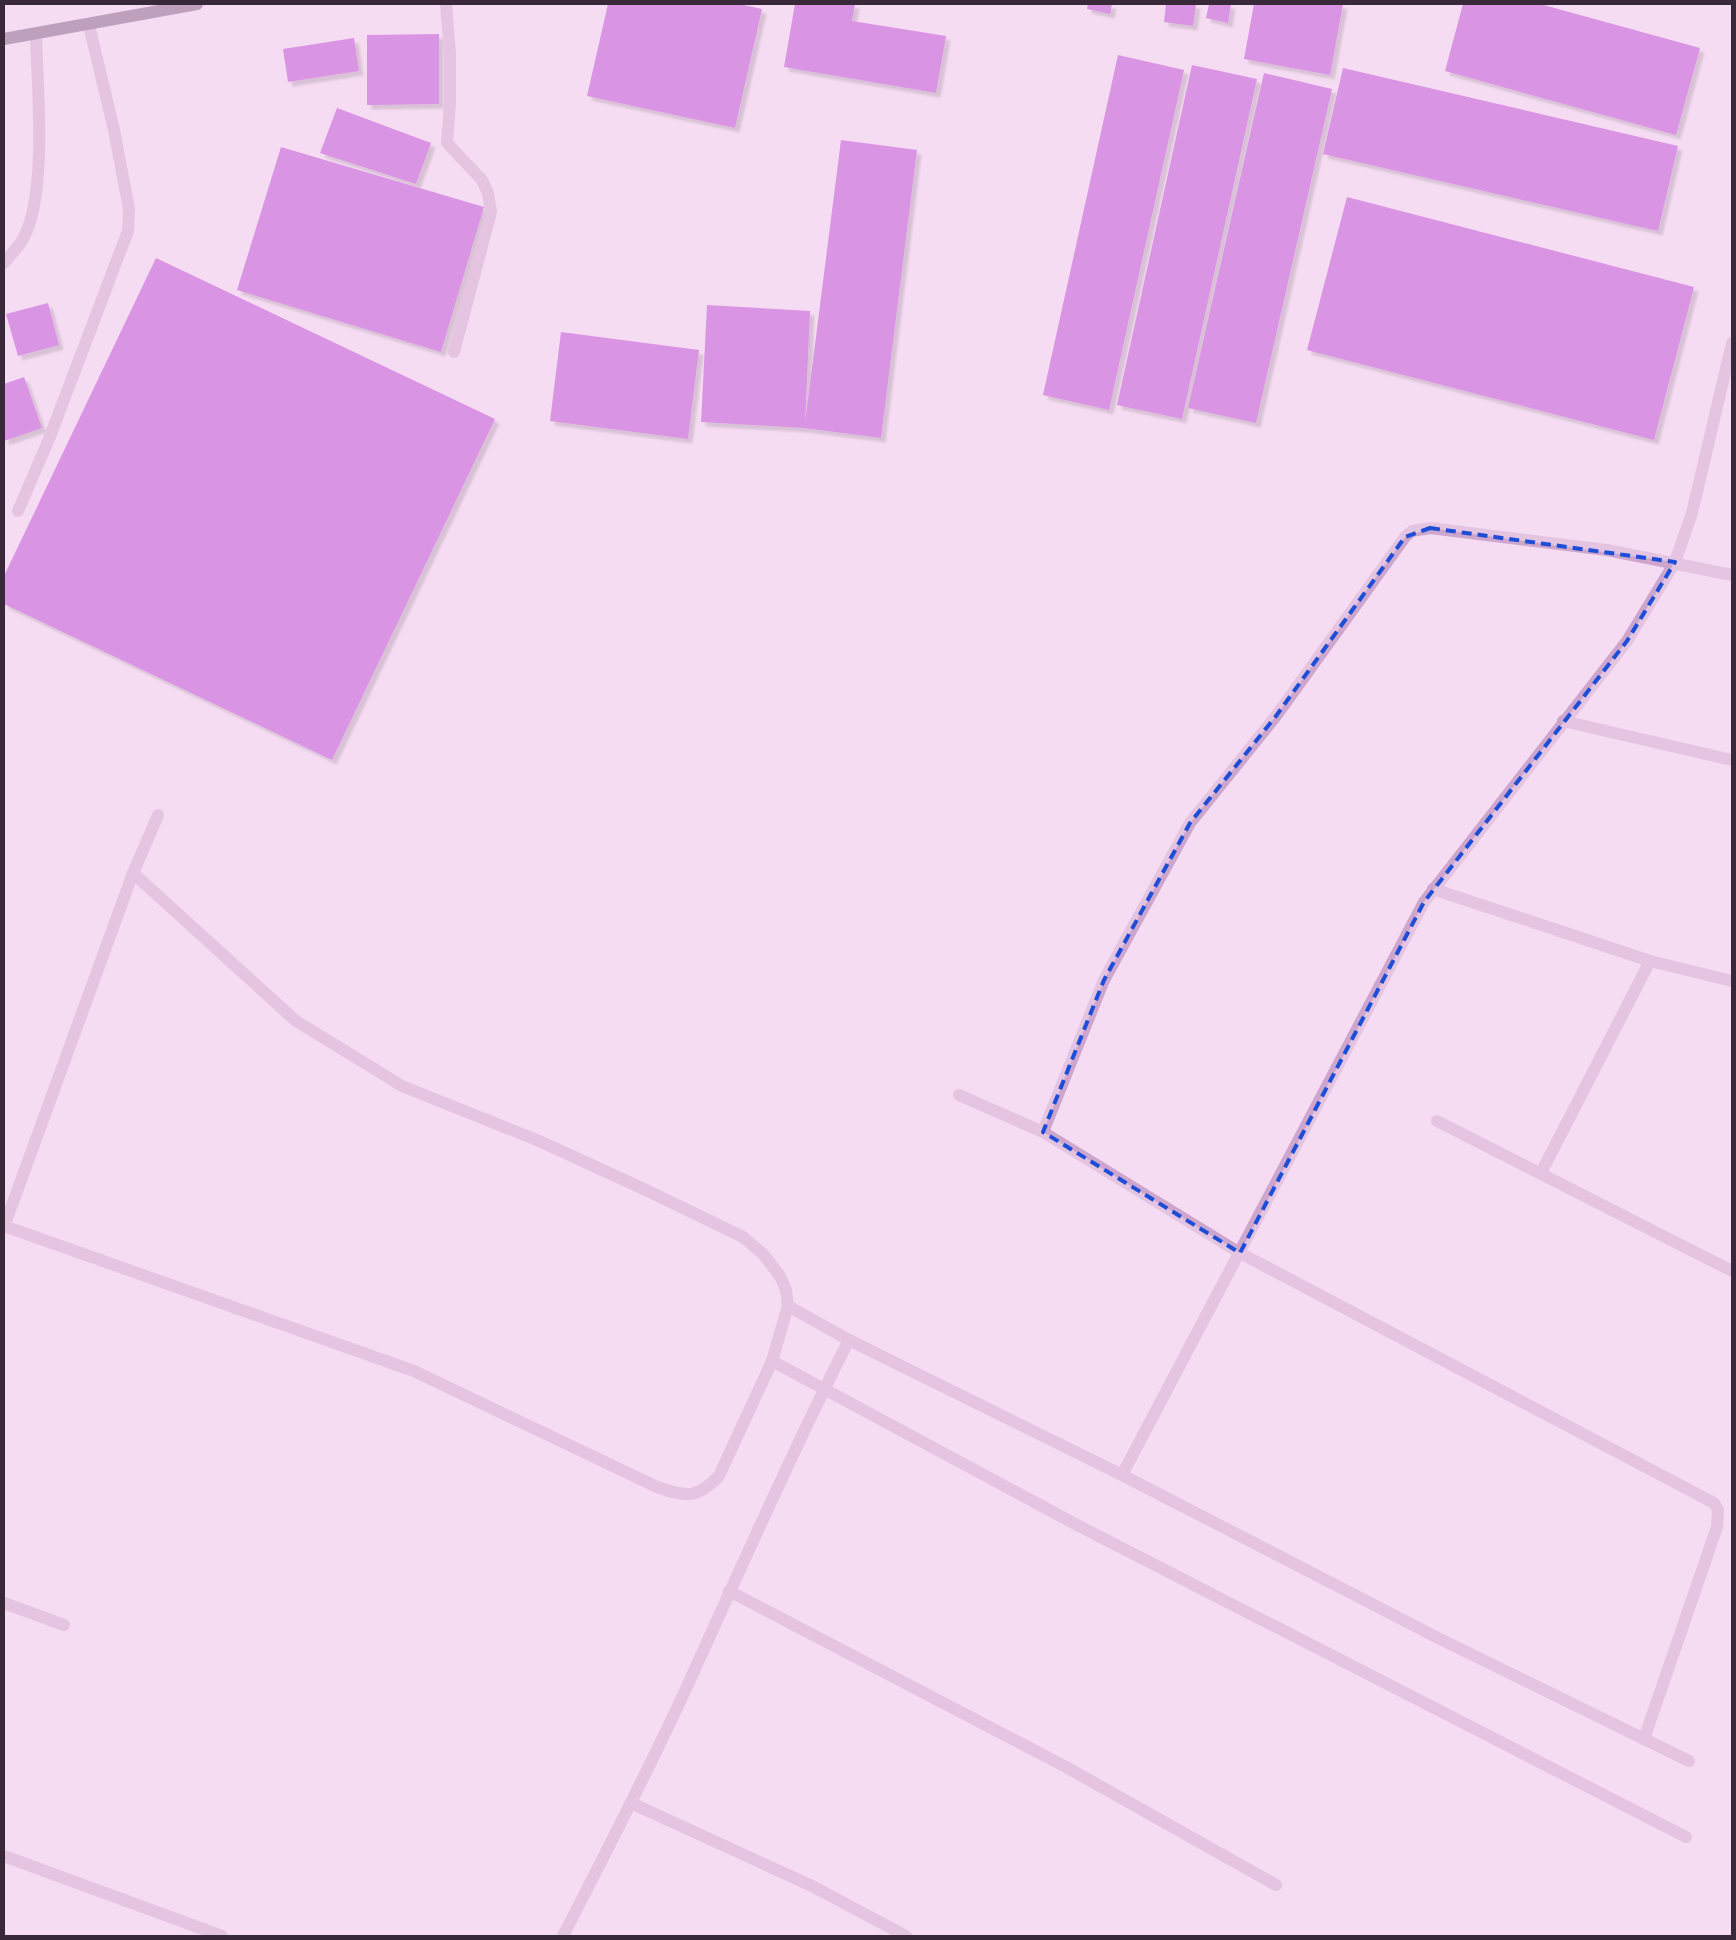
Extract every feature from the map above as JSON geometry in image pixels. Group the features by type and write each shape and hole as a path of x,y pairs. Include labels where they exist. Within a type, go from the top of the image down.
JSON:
{"main road":[{"path":"4,40 197,4"}],"street":[{"path":"446,4 450,54 450,103 447,143 482,180 488,193 490,212 454,352"},
{"path":"18,511 74,376 128,225 129,209 114,130 89,25"},
{"path":"4,263 23,238 34,204 38,169 36,34"},
{"path":"1122,1475 1424,902 1627,641 1675,562 1692,513 1732,343"},
{"path":"1043,1132 1104,980 1190,822 1276,716 1404,537 1412,531 1430,528 1606,550 1675,562 1732,575"},
{"path":"1563,721 1732,760"},
{"path":"133,873 296,1021 402,1086 536,1140 646,1190 743,1238 764,1254 780,1276 786,1290 788,1306 772,1361 719,1476 707,1489 697,1494 683,1495 657,1488 414,1371 4,1226 133,873 158,815"},
{"path":"1433,889 1650,961 1726,979 1732,985"},
{"path":"1541,1173 1650,961"},
{"path":"959,1095 1043,1132 1240,1252 1717,1506 1719,1516 1717,1527 1644,1739"},
{"path":"1438,1120 1732,1271"},
{"path":"788,1306 849,1340 1122,1475 1438,1638 1689,1761"},
{"path":"563,1936 631,1803 689,1683 729,1590 849,1340"},
{"path":"772,1361 1080,1526 1686,1837"},
{"path":"729,1590 1066,1766 1276,1885"},
{"path":"4,1603 64,1625"},
{"path":"631,1803 812,1886 906,1936"},
{"path":"4,1856 222,1936"}],"highlighted area":[{"path":"1430,528 1675,562 1627,641 1424,902 1240,1253 1043,1132 1104,980 1190,823 1276,716 1405,537"}],"building":[{"path":"608,4 739,4 762,9 735,128 587,96"},
{"path":"795,4 855,4 852,21 946,36 936,93 784,67"},
{"path":"1088,4 1112,4 1110,14 1087,9"},
{"path":"1166,4 1196,4 1193,26 1164,22"},
{"path":"1209,4 1231,4 1228,23 1206,18"},
{"path":"1254,4 1343,4 1330,75 1244,59"},
{"path":"1463,4 1540,4 1700,48 1676,135 1445,71"},
{"path":"439,34 439,104 367,105 367,35"},
{"path":"354,38 359,71 288,82 283,49"},
{"path":"1118,55 1184,70 1109,410 1043,395"},
{"path":"1192,65 1257,79 1182,419 1117,405"},
{"path":"1343,68 1678,146 1658,231 1323,154"},
{"path":"1264,73 1332,89 1256,423 1188,408"},
{"path":"337,108 431,143 416,184 320,153"},
{"path":"841,140 917,150 881,438 804,428 701,422 707,305 810,311 805,423"},
{"path":"281,147 484,207 441,352 237,290"},
{"path":"1347,197 1694,287 1654,440 1307,350"},
{"path":"156,258 495,419 332,760 4,604 4,576"},
{"path":"48,303 59,345 18,356 6,314"},
{"path":"561,332 699,350 688,439 550,421"},
{"path":"24,377 42,428 4,441 4,384"}]}
